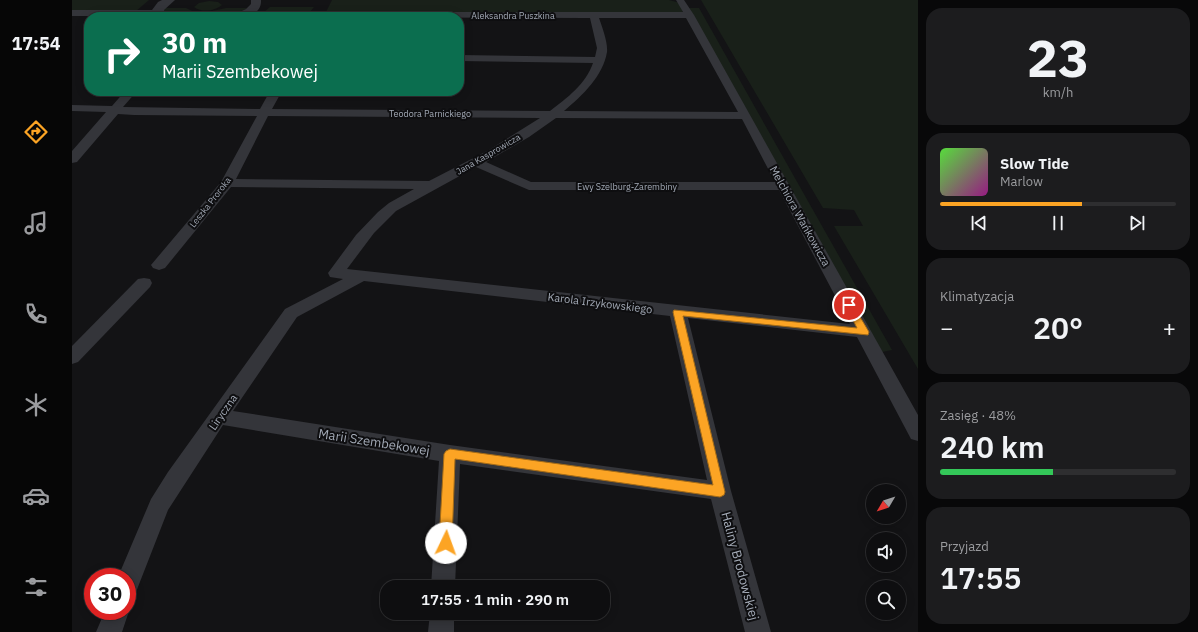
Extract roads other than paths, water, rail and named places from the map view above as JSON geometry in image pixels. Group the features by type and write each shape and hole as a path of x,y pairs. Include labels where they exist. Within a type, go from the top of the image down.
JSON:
{"street":[{"path":"159,12 160,7 170,0"},
{"path":"246,12 254,7 256,0"},
{"name":"Melchiora Wańkowicza","path":"680,0 746,116 918,433"},
{"path":"72,12 82,12"},
{"path":"72,20 82,12"},
{"path":"84,12 99,12"},
{"name":"Aleksandra Puszkina","path":"464,15 689,15"},
{"name":"Jana Kasprowicza","path":"336,273 362,238 391,208 476,162 556,114 584,88 594,73 600,60 602,50 594,15"},
{"path":"464,58 600,60"},
{"path":"72,159 127,96"},
{"name":"Leszka Proroka","path":"159,265 227,183 273,96"},
{"name":"Teodora Parnickiego","path":"72,108 134,112 746,116"},
{"name":"Ewy Szelburg-Zarembiny","path":"476,162 529,186 783,186"},
{"path":"227,183 432,185"},
{"name":"Karola Irzykowskiego","path":"336,273 864,332"},
{"name":"Liryczna","path":"134,568 159,506 291,313 361,276"},
{"path":"72,357 144,283"},
{"name":"Haliny Brodowskiej","path":"678,312 720,492 758,632"},
{"name":"Marii Szembekowej","path":"219,417 450,454 720,492"},
{"path":"444,580 450,454"},
{"path":"109,632 114,620"},
{"path":"441,632 442,620"}]}
